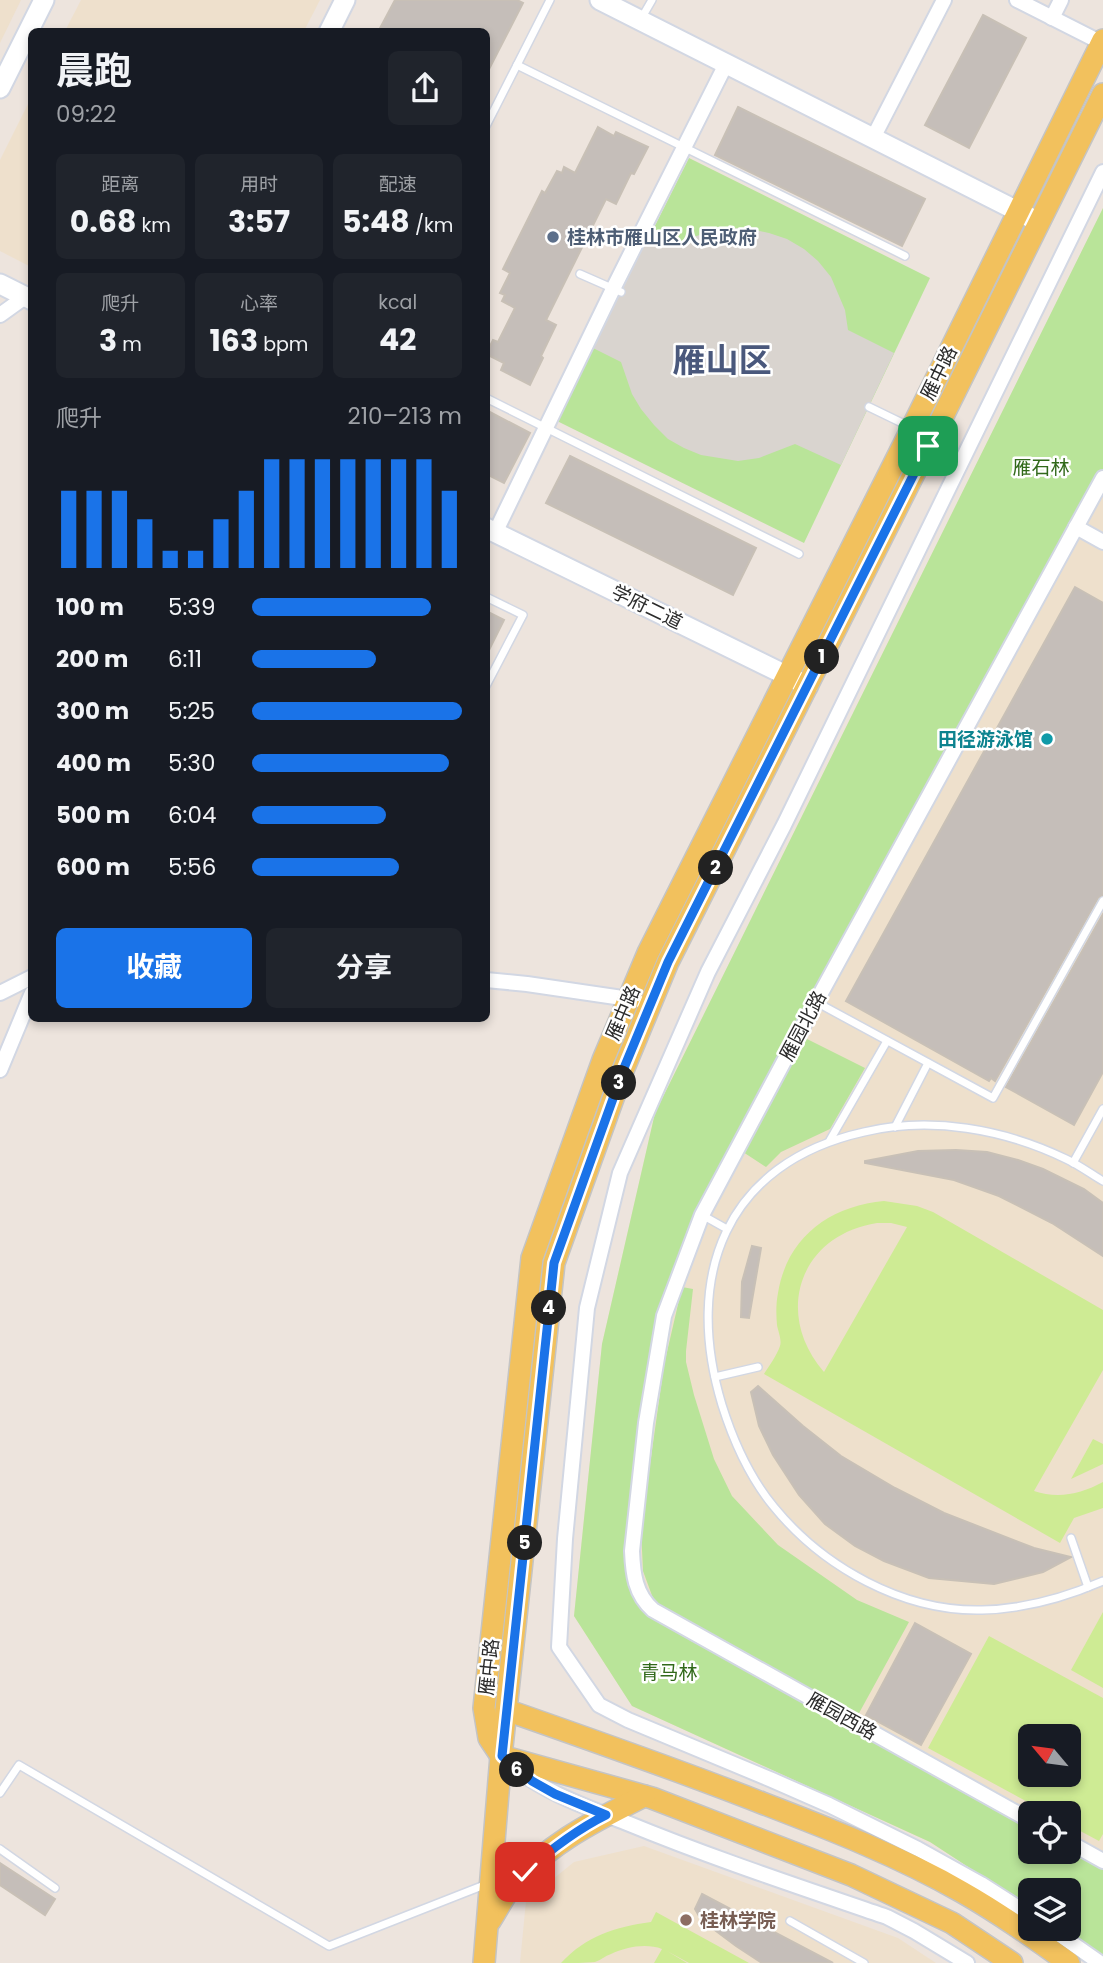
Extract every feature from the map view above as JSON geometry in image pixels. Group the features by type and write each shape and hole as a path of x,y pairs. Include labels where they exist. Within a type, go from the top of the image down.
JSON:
{"main road":[{"name":"雁中路","path":"502,1756 489,1738 484,1708 532,1258 603,1060 648,953 912,428 1102,42"},
{"name":"雁中路","path":"502,1756 554,1263 624,1068 668,962 1103,94"},
{"path":"506,1710 664,1765 818,1824 865,1845 961,1892 1069,1963"},
{"path":"484,1963 502,1756 644,1796 851,1875 952,1923 1012,1963"},
{"path":"487,1926 508,1892 544,1855 577,1831 644,1796"}],"street":[{"path":"30,28 44,0"},
{"path":"331,28 345,0"},
{"path":"600,0 1039,222"},
{"path":"873,138 944,0"},
{"path":"1017,0 1102,42"},
{"path":"1052,18 1061,0"},
{"path":"0,88 28,32"},
{"path":"491,530 617,291 726,64"},
{"path":"1018,1908 981,1884 874,1827 599,1705 559,1647 565,1539 587,1308 620,1173 708,972 784,825 1103,172"},
{"path":"0,284 28,299"},
{"path":"0,315 28,299"},
{"name":"雁园北路","path":"653,1610 640,1596 632,1567 646,1423 664,1316 702,1215 1103,478"},
{"path":"1076,527 1103,542"},
{"name":"学府二道","path":"491,530 808,686"},
{"path":"0,993 28,979"},
{"path":"490,980 629,997 651,1004"},
{"path":"0,1070 28,1003"},
{"name":"雁园西路","path":"653,1610 1018,1814"},
{"path":"502,1756 532,1781 555,1794 671,1842 887,1917 967,1963"},
{"path":"1081,1849 1103,1861"},
{"path":"1068,1941 1100,1963"}],"lane":[{"path":"490,118 550,0"},
{"path":"641,20 652,0"},
{"path":"517,65 905,256"},
{"path":"580,274 617,291"},
{"path":"490,400 799,554"},
{"path":"869,407 932,438"},
{"path":"490,599 523,615 490,678"},
{"path":"816,1002 993,1098 1103,901"},
{"path":"829,1141 887,1041"},
{"path":"895,1127 928,1063"},
{"path":"1073,1163 1103,1109"},
{"path":"1103,1181 1073,1163 1023,1141 977,1130 930,1125 881,1128 837,1138 792,1159 756,1188 727,1228 712,1272 708,1299 715,1377 734,1440 773,1506 806,1540 845,1570 888,1593 934,1605 980,1610 1027,1606 1072,1594 1103,1581"},
{"path":"702,1215 727,1228"},
{"path":"715,1377 758,1367"},
{"path":"1071,1538 1088,1587"},
{"path":"0,1793 19,1765 329,1946 491,1882"},
{"path":"0,1850 55,1888"},
{"path":"790,1921 864,1963"}],"shaded area":[{"path":"0,0 21,0 0,43"},
{"path":"81,0 320,0 306,28 67,28"},
{"path":"28,104 28,265 0,251 0,160"},
{"path":"1103,208 1103,1956 1081,1938 1081,1878 1018,1878 1018,1900 930,1842 632,1706 574,1616 602,1344 655,1113"},
{"path":"731,228 769,233 804,249 831,277 845,310 848,330 894,353 841,465 795,444 759,458 738,461 701,455 684,448 668,439 641,409 632,394 621,362 593,348 650,234 674,247 710,231"},
{"name":"桂林学院","path":"644,1846 898,1938 936,1963 520,1963 526,1901 574,1862"}],"green space":[{"path":"689,158 930,278 804,543 557,421"},
{"name":"雁石林","path":"1103,208 1103,478 702,1215 664,1316 632,1551 640,1596 1018,1814 1018,1864 1081,1864 1081,1849 1103,1861 1103,1956 1080,1941 1081,1878 1018,1878 1018,1900 930,1842 632,1706 574,1616 602,1344 655,1113"},
{"path":"805,1038 865,1068 830,1129 781,1152 766,1167 743,1152"},
{"path":"884,1201 917,1206 933,1212 1103,1310 1103,1370 1034,1491 1052,1495 1069,1494 1103,1482 1103,1508 1074,1518 1060,1543 764,1374 780,1346 777,1301 783,1273 791,1256 814,1228 829,1218 864,1204","holes":["877,1223 907,1227 824,1372 808,1349 800,1326 798,1302 803,1280 813,1260 829,1243 851,1230"]},
{"path":"682,1287 693,1289 686,1362 714,1459 732,1496 778,1545 857,1600 909,1622 858,1715 654,1601 643,1571 641,1529 664,1365"},
{"path":"1093,1439 1103,1444 1103,1464 1071,1479"},
{"path":"1103,1612 1103,1688 1071,1670"},
{"path":"989,1636 1103,1698 1103,1834 1099,1841 1081,1831 1081,1801 1026,1801 928,1748"},
{"path":"656,1912 749,1963 689,1963 667,1951 687,1963 654,1963 662,1949 643,1946 623,1949 595,1962 561,1963 591,1939 613,1930 651,1922"}],"building":[{"path":"395,0 517,0 523,3 490,67 490,28 380,28"},
{"path":"983,15 1026,38 969,148 925,125"},
{"path":"738,107 925,199 902,246 715,155"},
{"name":"桂林市雁山区人民政府","path":"598,127 614,136 616,132 648,147 616,204 606,199 546,320 556,325 530,385 501,370 504,363 490,356 493,340 498,342 515,308 502,301 505,295 500,293 510,273 503,269 542,191 545,193 557,171 562,173 564,167 575,173"},
{"path":"490,412 530,433 504,483 490,476"},
{"path":"570,456 756,548 733,595 546,503"},
{"name":"田径游泳馆","path":"1075,587 1103,603 1103,895 1098,898 995,1081 991,1078 989,1081 846,1001"},
{"path":"490,613 504,620 490,648"},
{"path":"1103,914 1103,1072 1074,1125 1006,1087"},
{"path":"918,1151 987,1152 1018,1160 1084,1189 1103,1203 1103,1256 1052,1223 999,1196 954,1180 865,1163"},
{"path":"752,1246 761,1248 749,1318 741,1317 742,1282"},
{"path":"758,1386 841,1456 895,1488 944,1513 1034,1548 1071,1557 1043,1572 994,1584 929,1578 884,1561 855,1546 825,1524 799,1495 773,1455 759,1426 751,1392"},
{"path":"915,1623 971,1654 921,1745 866,1715"},
{"path":"0,1863 55,1899 45,1915 0,1885"},
{"path":"702,1894 833,1963 762,1963 699,1916 695,1909"}],"place":[{"name":"桂林市雁山区人民政府","path":"553,237"},
{"name":"田径游泳馆","path":"1047,739"},
{"name":"桂林学院","path":"686,1920"}],"district":[{"name":"雁山区","path":"722,360"}],"route":[{"path":"525,1872 577,1831 606,1815 555,1794 532,1781 502,1756 554,1263 624,1068 668,962 928,446"}],"park label":[{"name":"青马林","path":"669,1672"}]}
